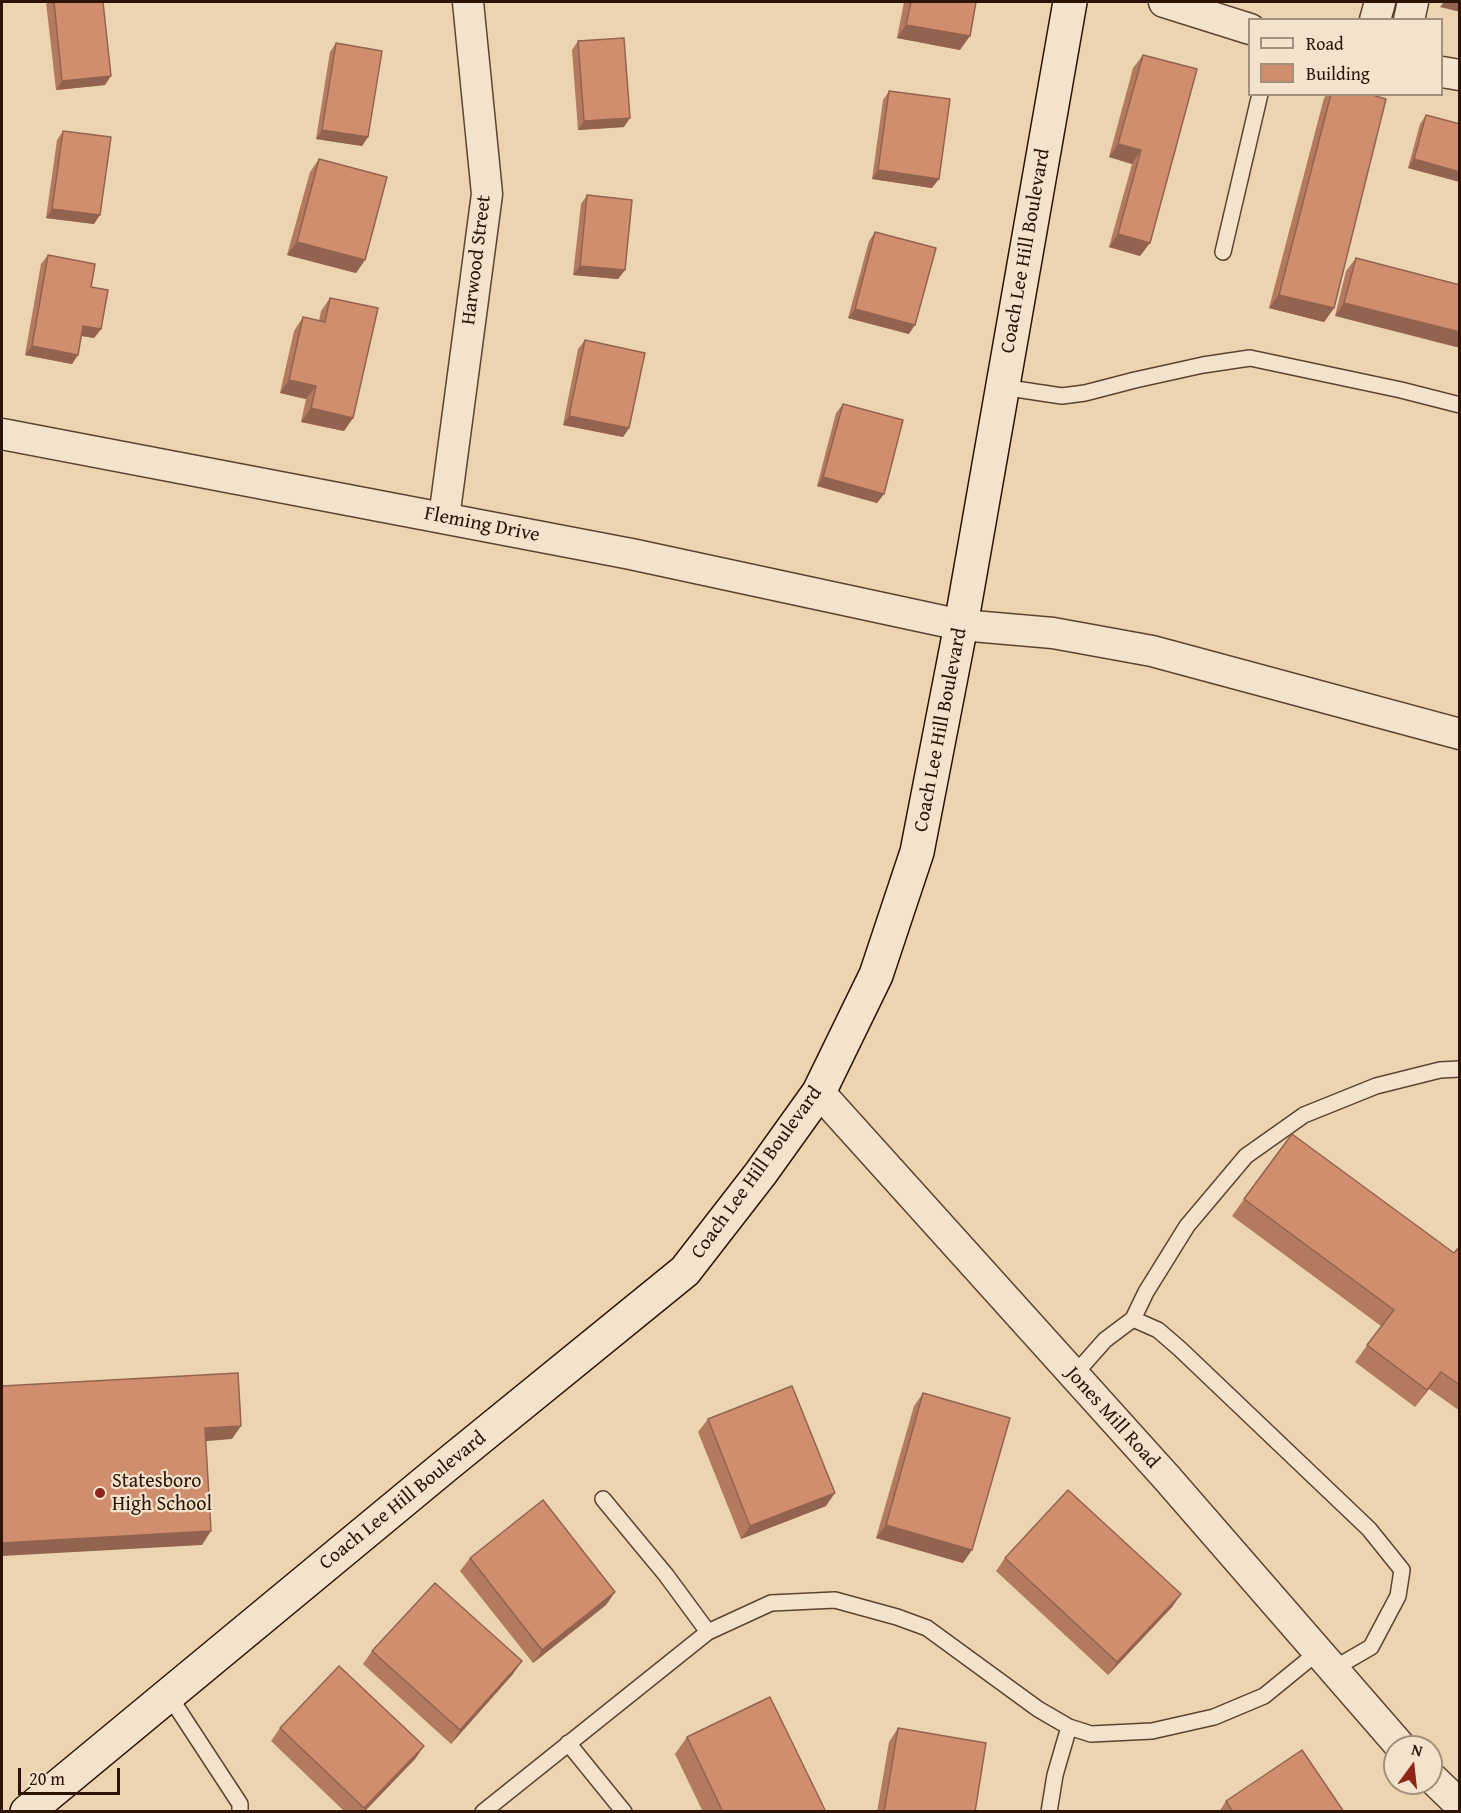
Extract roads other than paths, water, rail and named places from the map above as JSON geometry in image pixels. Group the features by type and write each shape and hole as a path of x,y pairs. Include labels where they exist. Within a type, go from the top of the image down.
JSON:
{"street":[{"name":"Harwood Street","path":"444,518 487,194 468,2"},
{"name":"Coach Lee Hill Boulevard","path":"27,1812 685,1271 761,1173 819,1092 876,975 917,852 961,625 1070,2"},
{"path":"1164,2 1248,28"},
{"path":"1376,18 1380,2"},
{"path":"1409,18 1413,2"},
{"path":"1443,72 1460,75"},
{"name":"Fleming Drive","path":"2,434 631,554 961,625 1053,633 1152,651 1460,734"},
{"name":"Jones Mill Road","path":"819,1092 1167,1478 1391,1735"},
{"path":"1443,1789 1460,1805"}],"lane":[{"path":"1223,252 1260,96"},
{"path":"1002,387 1062,396 1085,393 1203,364 1250,358 1460,405"},
{"path":"1074,1375 1105,1340 1133,1319 1146,1292 1187,1226 1246,1156 1304,1115 1376,1086 1440,1070 1460,1069"},
{"path":"483,1812 708,1632 771,1603 835,1600 927,1628 1038,1709 1069,1726 1091,1734 1152,1731 1214,1718 1264,1696 1326,1660 1371,1647 1398,1596 1402,1570 1369,1529 1180,1349 1158,1330 1133,1319"},
{"path":"603,1499 666,1575 708,1632"},
{"path":"168,1694 240,1804 240,1812"},
{"path":"1049,1812 1055,1775 1069,1726"},
{"path":"568,1743 624,1812"}],"place":[{"name":"Statesboro High School","path":"100,1493"}]}
